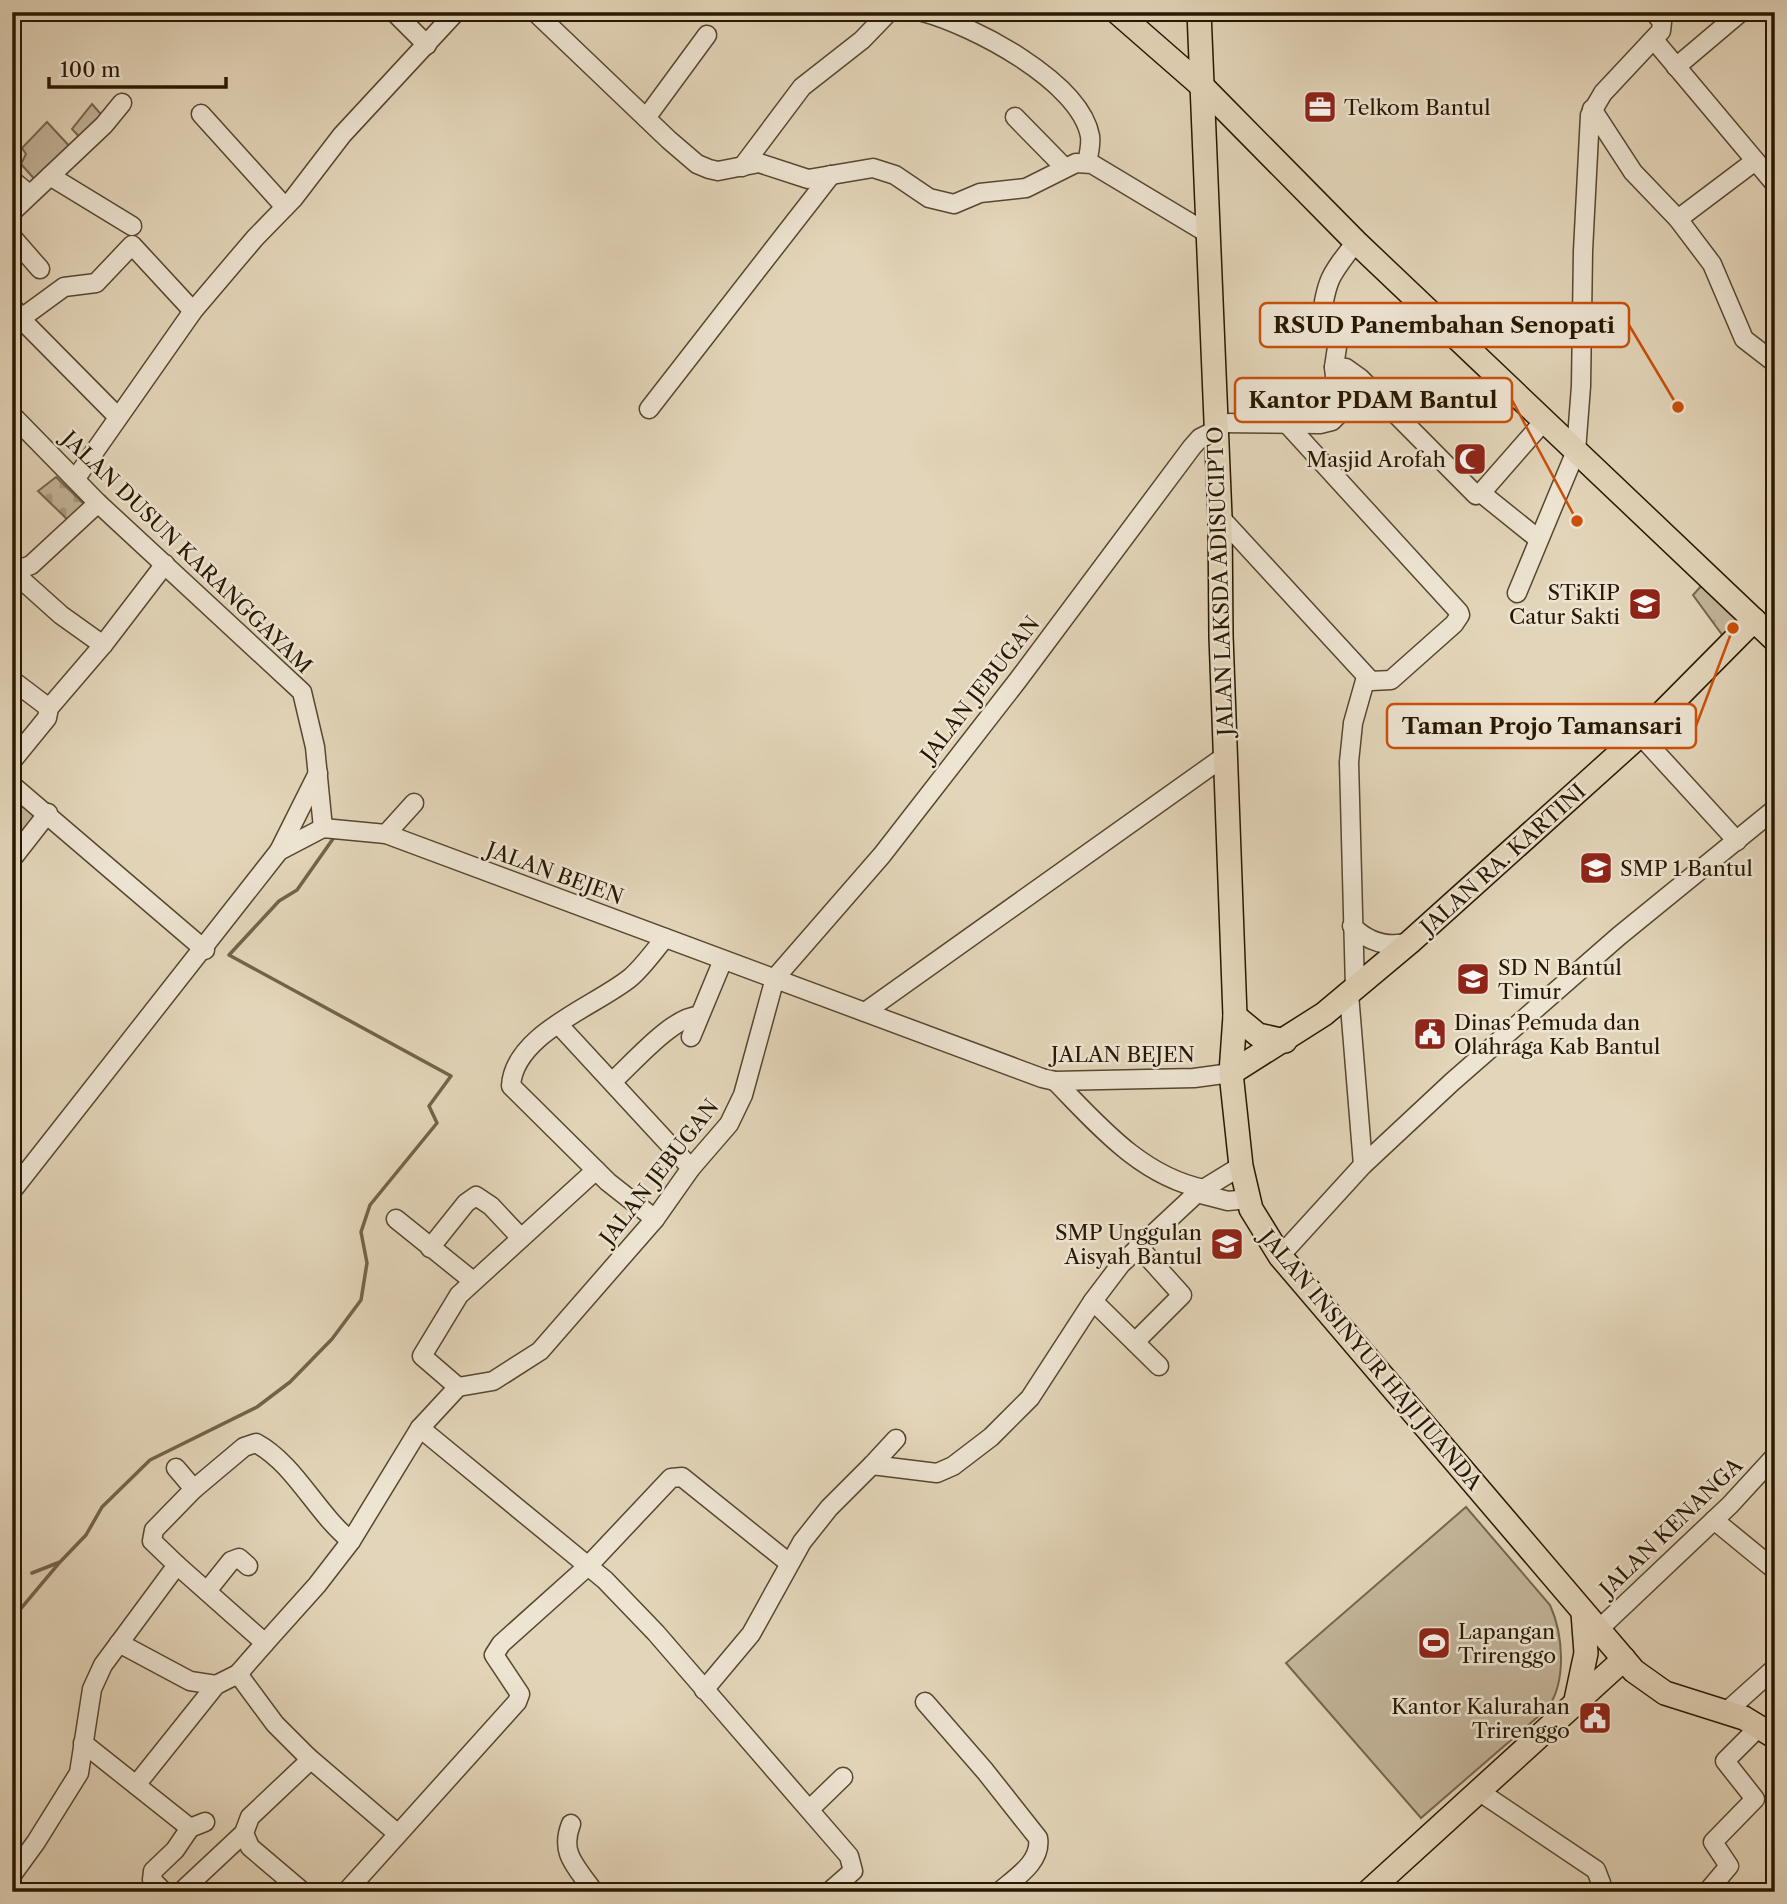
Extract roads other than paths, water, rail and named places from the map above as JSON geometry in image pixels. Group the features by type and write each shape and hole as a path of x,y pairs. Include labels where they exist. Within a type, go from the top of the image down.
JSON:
{"main road":[{"path":"1117,12 1204,88 1356,243 1775,640"},
{"path":"1155,44 1180,43 1200,20"},
{"name":"JALAN LAKSDA ADISUCIPTO","path":"1200,20 1220,517 1225,755 1235,1016 1231,1073"},
{"path":"1206,156 1213,140 1222,132 1238,130 1251,136"},
{"name":"JALAN RA. KARTINI","path":"1231,1073 1285,1041 1352,991 1410,942 1640,735 1754,620"},
{"path":"1235,1016 1258,1035 1285,1041"},
{"name":"JALAN INSINYUR HAJI JUANDA","path":"1231,1073 1241,1166 1248,1199 1257,1221 1280,1256 1634,1671 1665,1693 1726,1712 1767,1732"},
{"path":"1575,1705 1591,1621"},
{"path":"1368,1892 1624,1659"}],"street":[{"path":"394,12 427,45"},
{"path":"76,478 194,311 255,238 285,207 342,135 456,12"},
{"path":"535,12 646,118 702,166 718,171 759,163 808,179 867,167 895,175 929,198 954,204 980,193 1026,188 1064,167 1087,162 1207,233"},
{"path":"742,167 802,87 862,40 889,12"},
{"path":"922,12 967,26 1003,46 1068,97 1086,123 1091,138 1087,162"},
{"path":"1517,593 1537,538 1576,451 1592,109 1603,93 1654,40 1662,27 1654,12"},
{"path":"1675,67 1741,12"},
{"path":"646,118 707,35"},
{"path":"1654,40 1775,184"},
{"path":"12,212 104,125 122,103"},
{"path":"1592,109 1633,172 1678,219 1712,264 1744,339 1775,363"},
{"path":"201,114 285,207"},
{"path":"1016,117 1064,167"},
{"path":"1678,219 1755,161"},
{"path":"649,409 831,175"},
{"path":"50,176 132,226"},
{"path":"12,180 29,194"},
{"path":"12,236 40,269"},
{"path":"1216,426 1328,423 1339,414 1334,367 1337,347 1335,338 1321,321 1326,283 1356,243"},
{"path":"118,417 15,317 64,287 96,283 132,245 194,311"},
{"path":"1279,334 1329,332"},
{"path":"1334,367 1346,368 1360,377 1469,491 1476,495 1481,493 1544,421"},
{"name":"JALAN DUSUN KARANGGAYAM","path":"12,415 98,503 302,692 311,726 323,828"},
{"path":"1220,517 1371,681 1391,680 1460,615 1289,425"},
{"name":"JALAN JEBUGAN","path":"458,1387 493,1381 540,1351 655,1219 691,1168 729,1124 743,1094 775,978 882,855 971,724 1018,680 1192,447 1216,426"},
{"path":"1481,493 1537,538"},
{"path":"98,503 31,565 13,572 53,608 103,645"},
{"path":"12,761 47,718 49,708 103,645 165,564"},
{"path":"1363,1165 1352,991 1349,762 1353,723 1366,677"},
{"path":"12,680 49,708"},
{"path":"1640,735 1737,841"},
{"path":"865,1012 1225,755"},
{"path":"12,1191 205,950 279,851 318,773"},
{"path":"12,785 48,813 205,950"},
{"path":"386,834 414,803"},
{"path":"1280,1256 1363,1165 1452,1082 1619,936 1775,810"},
{"path":"12,859 48,813"},
{"path":"279,851 323,828"},
{"name":"JALAN BEJEN","path":"323,828 386,834 1055,1081 1194,1078 1231,1073"},
{"path":"1352,926 1374,942 1410,942"},
{"path":"655,1219 596,1170 511,1086 512,1070 519,1058 558,1024 630,978 665,938"},
{"path":"691,1037 723,960"},
{"path":"613,1081 672,1027 687,1017 699,1016"},
{"path":"558,1024 691,1168"},
{"path":"1055,1081 1143,1164 1169,1179 1201,1191 1228,1200 1248,1199"},
{"path":"872,1465 927,1474 944,1471 963,1459 1023,1406 1093,1301 1138,1246 1201,1191 1241,1166"},
{"path":"136,1785 216,1685 238,1674 317,1585 351,1541 420,1428 458,1387 422,1356 459,1295 596,1170"},
{"path":"430,1248 466,1203 476,1196 491,1206 522,1238"},
{"path":"396,1219 472,1281"},
{"path":"1135,1342 1182,1295 1138,1246"},
{"path":"1093,1301 1159,1366"},
{"path":"420,1428 588,1566 656,1633 724,1716 810,1809 853,1864 853,1871 848,1878 829,1892"},
{"path":"704,1689 751,1634 789,1563 829,1508 896,1439"},
{"path":"265,1643 152,1541 155,1530 194,1489 244,1447 256,1443 284,1466 336,1529 351,1541"},
{"name":"JALAN KENANGA","path":"1591,1621 1714,1520 1774,1457"},
{"path":"176,1468 194,1489"},
{"path":"346,1892 517,1702 520,1694 495,1655 501,1644 588,1566 664,1483 677,1476 682,1477 789,1563"},
{"path":"1714,1520 1775,1570"},
{"path":"207,1591 231,1560 239,1558 248,1566"},
{"path":"12,1875 74,1781 83,1760 83,1743 92,1689 103,1665 183,1570"},
{"path":"119,1643 190,1681 216,1685"},
{"path":"1726,1712 1775,1668"},
{"path":"238,1674 275,1724 308,1757 398,1834"},
{"path":"925,1702 1038,1838 1040,1846 1031,1864 999,1892"},
{"path":"1707,1892 1729,1866 1713,1842 1755,1800 1726,1761 1767,1732"},
{"path":"83,1743 136,1785 197,1825 153,1871 152,1880 164,1892"},
{"path":"181,1892 244,1833 250,1818 305,1765 308,1757"},
{"path":"810,1809 843,1777"},
{"path":"1480,1792 1596,1870 1601,1877 1602,1890"},
{"path":"571,1824 565,1838 566,1849 594,1892"},
{"path":"244,1833 250,1847 303,1892"}],"waterway":[{"path":"32,1573 60,1562 86,1535 102,1507 150,1460 257,1407 290,1382 332,1339 361,1300 367,1263 361,1232 370,1205 437,1123 429,1106 451,1076 229,955 279,901 297,890 335,836"},
{"path":"12,1619 59,1563"}],"place":[{"name":"Telkom Bantul","path":"1320,107"},
{"name":"RSUD Panembahan Senopati","path":"1678,407"},
{"name":"Masjid Arofah","path":"1470,459"},
{"name":"Kantor PDAM Bantul","path":"1577,521"},
{"name":"STiKIP Catur Sakti","path":"1645,604"},
{"name":"Taman Projo Tamansari","path":"1733,628"},
{"name":"SMP 1 Bantul","path":"1596,868"},
{"name":"SD N Bantul Timur","path":"1473,979"},
{"name":"Dinas Pemuda dan Olahraga Kab Bantul","path":"1430,1034"},
{"name":"SMP Unggulan Aisyah Bantul","path":"1227,1244"},
{"name":"Lapangan Trirenggo","path":"1434,1643"},
{"name":"Kantor Kalurahan Trirenggo","path":"1595,1718"}]}
